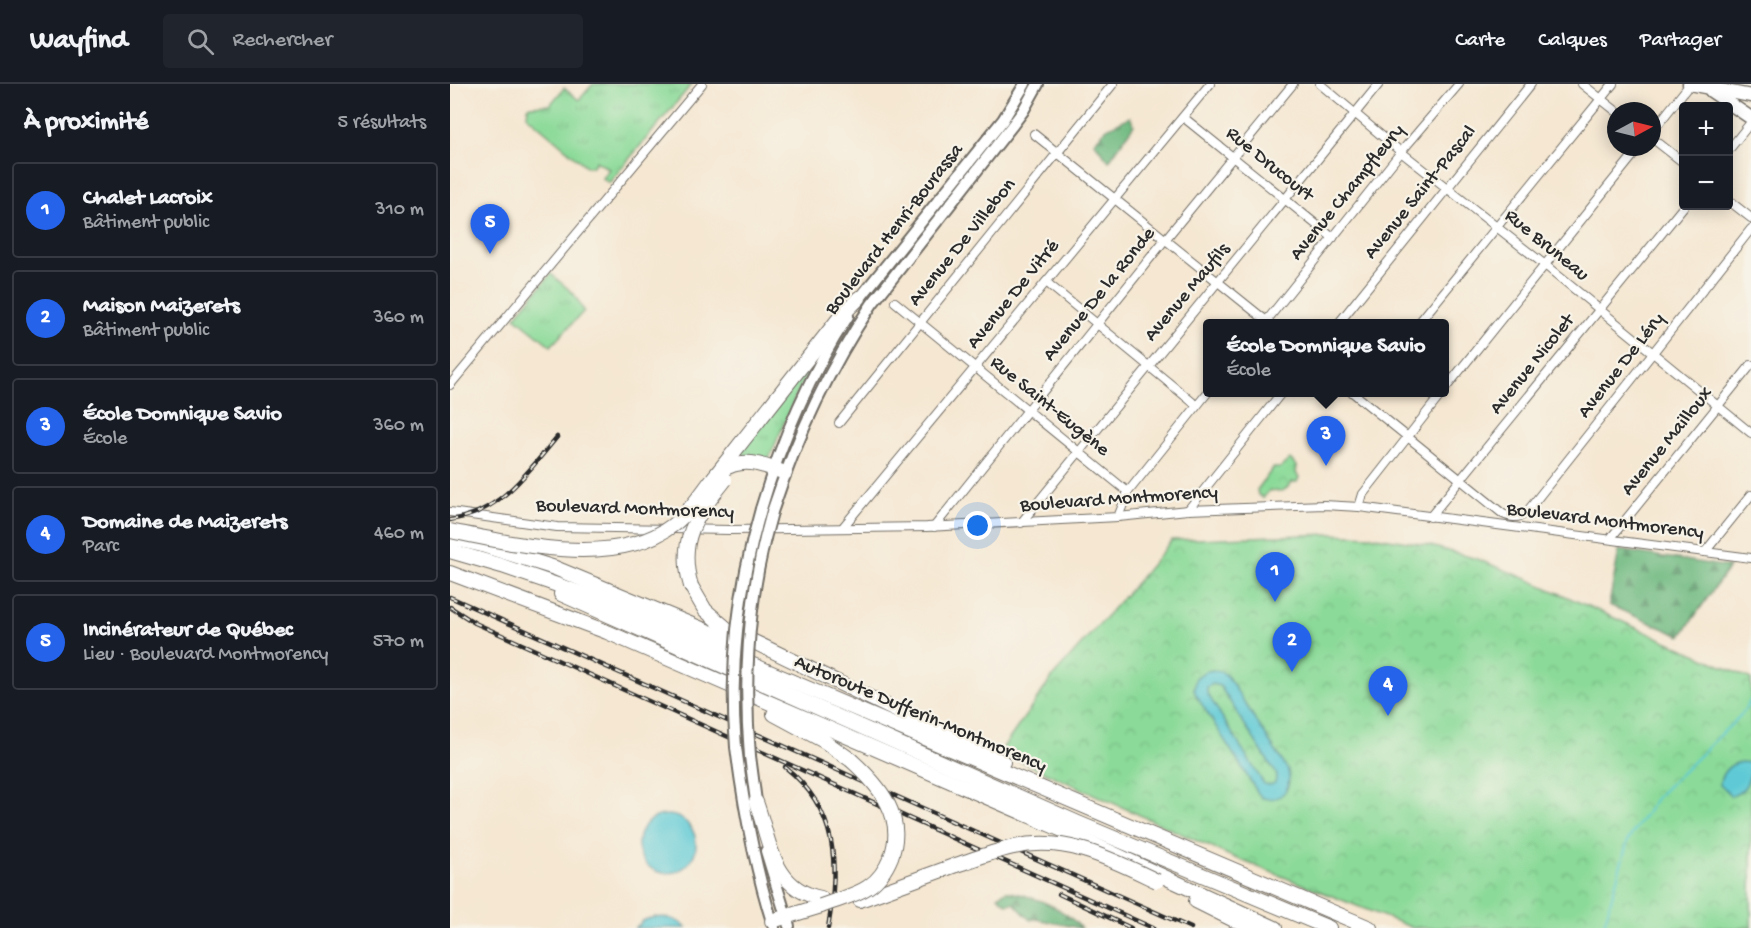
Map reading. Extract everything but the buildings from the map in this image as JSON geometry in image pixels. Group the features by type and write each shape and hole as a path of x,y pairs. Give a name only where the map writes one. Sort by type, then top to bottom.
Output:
{"highway":[{"path":"450,531 541,547 594,549 627,545 651,538 674,525 719,476 841,316 860,298"},
{"path":"778,475 749,470 719,476 700,511 689,534 686,561 691,586 705,610 727,629 1023,772 1075,802"},
{"path":"450,537 555,568 617,607 864,696"},
{"name":"Autoroute Dufferin-Montmorency","path":"450,551 550,581 617,607 1370,928"},
{"name":"Autoroute Dufferin-Montmorency","path":"450,561 617,607 1078,823 1329,928"},
{"path":"450,573 607,633 1046,823 1275,928"},
{"path":"671,661 824,741 851,760 885,797 893,818 896,838 889,861 877,879 858,892 782,925"},
{"path":"756,802 774,860 786,880 822,906"},
{"path":"822,906 1016,846 1062,844 1100,854 1234,920 1275,928"},
{"path":"1335,912 1379,928"}],"main road":[{"name":"Boulevard Henri-Bourassa","path":"782,925 756,802 747,708 749,646 754,596 778,475 811,378 860,298 1003,120 1025,84"},
{"name":"Boulevard Henri-Bourassa","path":"782,925 759,877 736,747 734,681 740,615 750,549 761,509 859,324 892,278 1023,111 1038,84"},
{"path":"1690,84 1751,96"},
{"path":"1705,87 1751,118"}],"street":[{"path":"450,385 702,84"},
{"name":"Avenue De Villebon","path":"839,423 1113,84"},
{"name":"Avenue De Vitré","path":"843,527 1210,84"},
{"name":"Avenue De la Ronde","path":"934,527 1293,84"},
{"name":"Rue Bruneau","path":"1320,84 1401,152 1751,433"},
{"name":"Avenue Maufils","path":"1021,523 1379,84"},
{"name":"Avenue Champfleury","path":"1270,319 1401,152 1459,84"},
{"name":"Avenue Saint-Pascal","path":"1342,319 1531,84"},
{"path":"1582,84 1607,104"},
{"path":"1422,319 1613,84"},
{"path":"1661,121 1690,84"},
{"name":"Rue Drucourt","path":"1183,117 1333,238"},
{"path":"1733,145 1751,123"},
{"path":"1034,134 1262,319"},
{"path":"1661,145 1679,160"},
{"path":"1449,385 1633,156"},
{"path":"1733,204 1751,218"},
{"name":"Avenue Nicolet","path":"1430,517 1681,210"},
{"name":"Avenue De Léry","path":"1460,480 1503,514 1516,518 1526,513 1751,229"},
{"path":"1046,282 1196,405"},
{"name":"Rue Saint-Eugène","path":"895,302 1128,492"},
{"name":"Avenue Mailloux","path":"1610,539 1751,365"},
{"path":"1118,517 1128,492 1203,397"},
{"path":"1188,510 1279,397"},
{"path":"1360,397 1406,438 1460,480"},
{"path":"1359,507 1364,495 1439,397"},
{"path":"1705,552 1751,495"},
{"name":"Boulevard Montmorency","path":"450,512 557,527 730,530 934,527 1118,517 1188,510 1324,505 1359,507 1751,558"}],"green space":[{"path":"593,84 692,84 609,183 602,178 609,169 596,161 593,166 587,167 527,116 528,106 550,105 564,88 579,100"},
{"path":"1130,117 1134,125 1109,161 1094,142 1107,128"},
{"path":"551,274 574,294 584,311 551,346 515,317"},
{"path":"814,360 768,461 733,461"},
{"path":"1290,459 1297,466 1296,473 1299,477 1297,482 1292,482 1288,487 1277,492 1270,490 1263,498 1258,495 1257,490 1273,468 1280,468"},
{"path":"1331,534 1370,536 1427,545 1477,559 1751,679 1751,928 1413,928 1228,855 1000,752 1054,675 1172,540"},
{"path":"1619,550 1729,567 1681,636 1609,605"},
{"path":"1006,891 1056,908 1081,928 1036,919 1030,920 1014,903 1007,904 998,896"}],"water":[{"path":"1212,670 1222,672 1228,677 1288,770 1287,788 1280,796 1262,798 1196,695 1194,689 1196,678","holes":["1212,684 1220,686 1277,775 1275,783 1264,784 1207,693 1207,687"]},
{"path":"1742,762 1751,763 1749,779 1741,791 1731,796 1720,785 1722,776 1730,767"},
{"path":"661,815 673,815 688,823 696,838 696,850 688,865 673,873 661,873 646,865 638,850 638,838 646,823"},
{"path":"655,917 672,919 687,928 635,928 644,920"}],"waterway":[{"path":"1603,928 1628,840 1657,797 1742,714 1751,700"}],"railway":[{"path":"450,520 468,516 498,500 523,477 557,437"},
{"path":"450,597 1191,928"},
{"path":"450,607 475,623 1153,928"},
{"path":"785,767 803,784 816,802 831,840 834,883 828,928"},
{"path":"1059,894 1131,928"}],"place":[{"name":"Incinérateur de Québec","path":"490,254"},
{"name":"École Domnique Savio","path":"1326,466"},
{"name":"Chalet Lacroix","path":"1275,602"},
{"name":"Maison Maizerets","path":"1292,672"},
{"name":"Domaine de Maizerets","path":"1388,716"}]}
